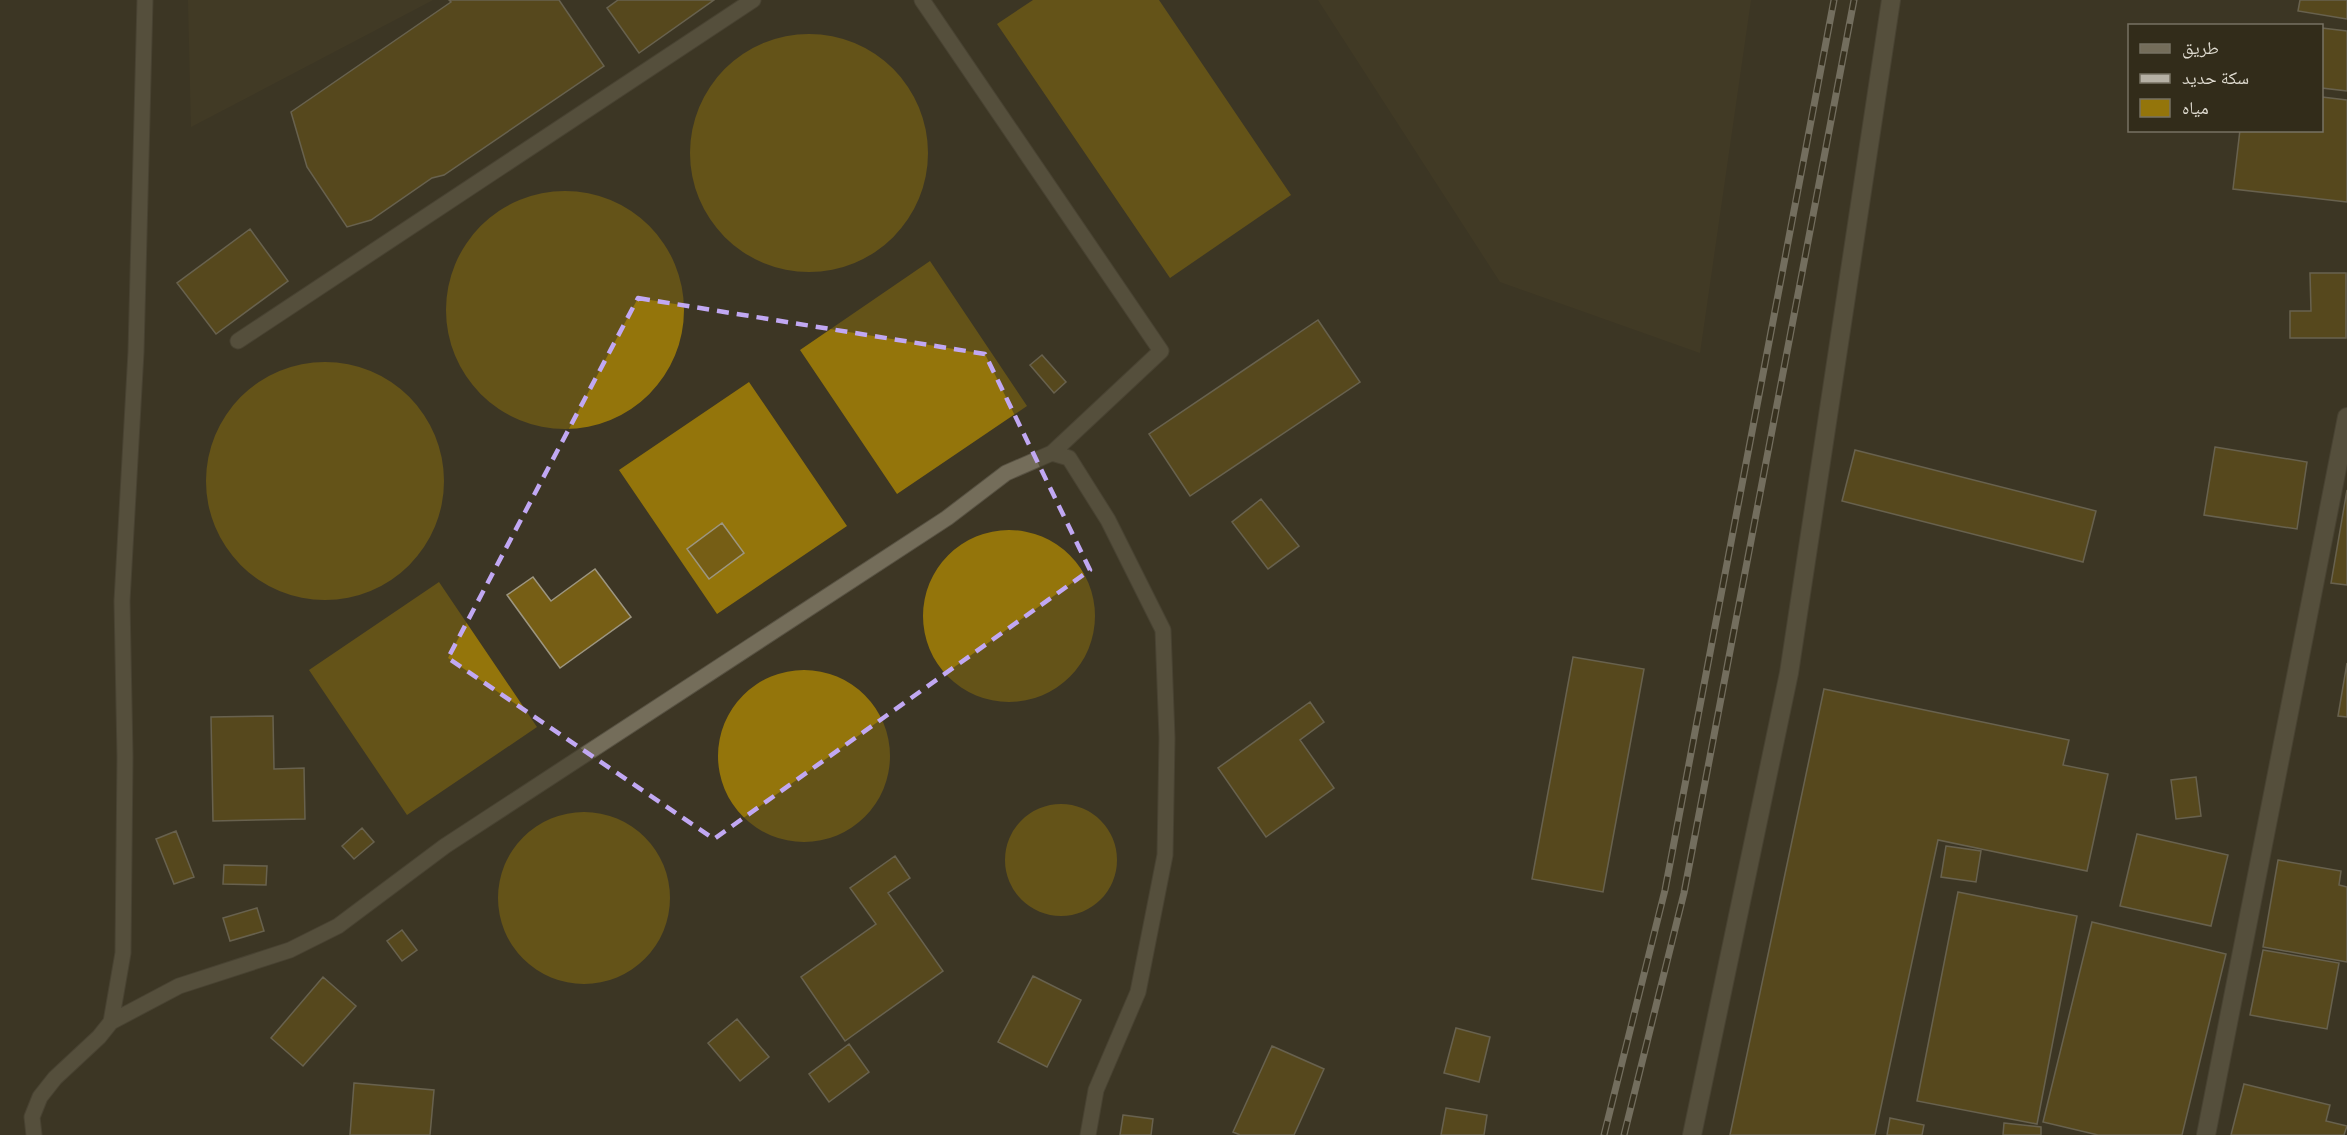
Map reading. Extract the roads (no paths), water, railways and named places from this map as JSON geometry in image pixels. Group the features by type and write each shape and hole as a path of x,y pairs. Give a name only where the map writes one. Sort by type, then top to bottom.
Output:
{"street":[{"path":"1692,1135 1789,673 1891,0"},
{"path":"2206,1135 2347,417"}],"lane":[{"path":"111,1022 123,953 125,757 122,601 136,352 145,0"},
{"path":"238,341 753,0"},
{"path":"34,1135 32,1117 40,1097 55,1077 99,1037 111,1022 179,986 290,950 338,926 445,846 937,524 1006,473 1052,453 1161,351 922,0"},
{"path":"1052,453 1069,458 1108,520 1163,630 1167,738 1165,855 1138,992 1096,1090 1088,1135"}],"water":[{"path":"1033,0 1159,0 1291,195 1170,278 997,24"},
{"path":"809,34 854,43 875,54 893,69 908,87 919,108 928,153 919,198 908,219 893,237 875,252 854,263 809,272 764,263 743,252 725,237 710,219 699,198 690,153 699,108 710,87 725,69 743,54 764,43"},
{"path":"565,191 610,200 631,211 649,226 664,244 675,265 684,310 675,355 664,376 649,394 631,409 610,420 565,429 520,420 499,409 481,394 466,376 455,355 446,310 455,265 466,244 481,226 499,211 520,200"},
{"path":"930,261 1027,406 897,494 800,350"},
{"path":"325,362 370,371 391,382 409,397 424,415 435,436 444,481 435,526 424,547 409,565 391,580 370,591 325,600 280,591 259,580 241,565 226,547 215,526 206,481 215,436 226,415 241,397 259,382 280,371"},
{"path":"749,382 847,526 717,614 619,470"},
{"path":"1009,530 1042,537 1070,555 1088,583 1095,616 1088,649 1070,677 1042,695 1009,702 976,695 948,677 930,649 923,616 930,583 948,555 976,537"},
{"path":"439,582 537,727 407,815 309,670"},
{"path":"804,670 837,677 865,695 883,723 890,756 883,789 865,817 837,835 804,842 771,835 743,817 725,789 718,756 725,723 743,695 771,677"},
{"path":"1061,804 1083,808 1101,820 1113,838 1117,860 1113,882 1101,900 1083,912 1061,916 1039,912 1021,900 1009,882 1005,860 1009,838 1021,820 1039,808"},
{"path":"584,812 617,819 645,837 663,865 670,898 663,931 645,959 617,977 584,984 551,977 523,959 505,931 498,898 505,865 523,837 551,819"}],"railway":[{"path":"1604,1135 1665,890 1834,0"},
{"path":"1624,1135 1684,893 1854,0"}]}
